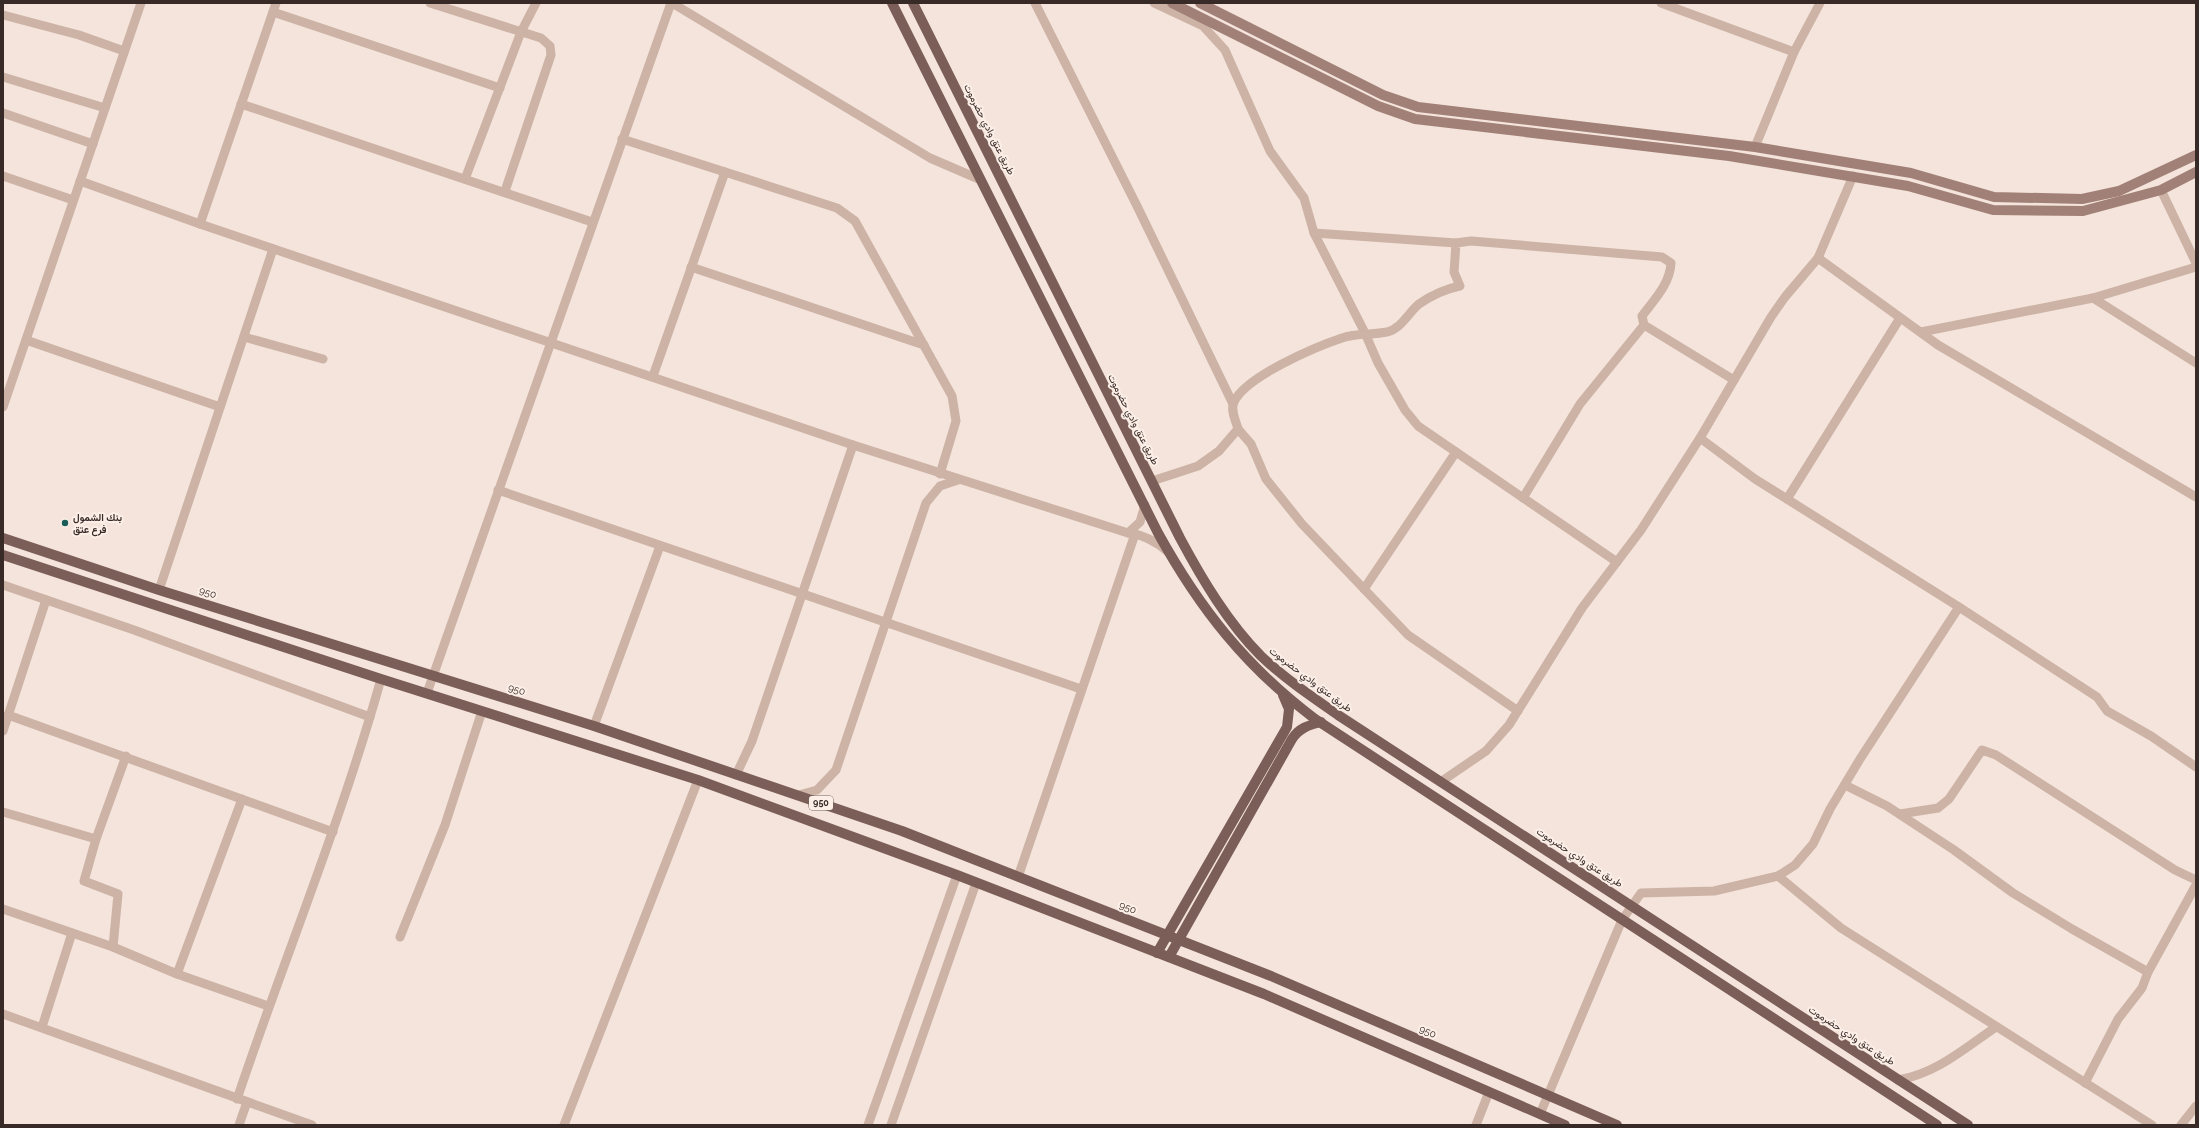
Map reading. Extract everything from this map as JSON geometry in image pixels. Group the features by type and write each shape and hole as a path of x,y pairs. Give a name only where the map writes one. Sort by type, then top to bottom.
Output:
{"main road":[{"path":"892,3 1170,554 1216,624 1246,659 1282,693 1321,722 1938,1125"},
{"name":"طريق عتق وادي حضرموت","path":"913,3 1192,561 1228,615 1261,656 1298,686 1338,715 1442,781 1968,1125"},
{"name":"950","path":"3,538 159,590 594,726 902,831 1278,979 1617,1125"},
{"name":"950","path":"3,555 381,679 698,780 957,875 1264,994 1565,1125"},
{"path":"1216,624 1228,615"},
{"path":"1157,953 1287,727 1289,709 1282,693"},
{"path":"1169,957 1292,739 1296,733 1306,726 1321,722"}],"street":[{"path":"3,407 140,3"},
{"path":"430,3 544,40 550,46 552,55 504,191"},
{"path":"465,179 521,32 536,3"},
{"path":"427,693 592,222 671,3 930,158 981,180"},
{"path":"1035,3 1138,208 1233,404 1233,412 1238,429 1251,444 1266,479 1297,518 1408,635 1518,711"},
{"path":"1154,3 1203,26 1225,50 1270,150 1304,198 1314,233 1365,333 1378,363 1405,410 1418,426 1617,562"},
{"path":"1172,3 1378,106 1415,119 1729,156 1908,186 1993,210 2083,211 2161,190 2196,172"},
{"path":"1200,3 1383,95 1418,107 1755,147 1911,173 1994,197 2082,199 2119,191 2196,155"},
{"path":"1661,3 1794,52"},
{"path":"1755,147 1794,52 1820,3"},
{"path":"200,224 274,7 500,88"},
{"path":"3,15 79,35 124,51"},
{"path":"3,77 105,108"},
{"path":"241,104 504,191 592,222"},
{"path":"3,114 92,144"},
{"path":"622,139 837,208 849,215 860,227 952,396 956,412 954,429 940,474"},
{"path":"653,376 724,172"},
{"path":"3,176 73,200"},
{"path":"1442,781 1486,751 1510,725 1582,608 1641,530 1700,438 1774,312 1818,258 1853,176"},
{"path":"80,181 273,249 550,341 853,445 958,480 1132,533 1156,542 1170,554"},
{"path":"2161,190 2196,263"},
{"path":"1314,233 1456,243 1471,241 1662,257 1671,263 1671,271 1663,288 1642,316 1644,325 1734,380"},
{"path":"1233,404 1242,389 1281,364 1342,338 1365,333 1387,332 1396,327 1418,305 1445,289 1460,286 1454,272 1456,243"},
{"path":"159,590 273,249"},
{"path":"1818,258 1921,332 2063,420 2196,497"},
{"path":"692,267 924,345"},
{"path":"1921,332 2093,298 2196,267"},
{"path":"2093,298 2196,363"},
{"path":"1787,499 1900,318"},
{"path":"1523,498 1580,404 1644,325"},
{"path":"244,337 323,359"},
{"path":"26,340 220,407"},
{"path":"1152,481 1198,466 1219,451 1238,429"},
{"path":"1700,438 1755,479 1959,607 2097,697 2107,711 2151,736 2196,767"},
{"path":"736,775 752,741 853,445"},
{"path":"1364,589 1456,452"},
{"path":"799,795 817,790 836,770 926,502 940,486 958,480"},
{"path":"498,490 1081,689"},
{"path":"1018,877 1132,533 1140,522 1145,505"},
{"path":"594,726 660,546"},
{"path":"3,585 370,717"},
{"path":"3,731 46,600"},
{"path":"1540,1114 1549,1096 1622,920 1641,893 1714,891 1778,876 1795,865 1813,844 1845,785 1959,607"},
{"path":"237,1099 268,1006 333,832 381,679"},
{"path":"400,937 445,825 482,710"},
{"path":"8,715 126,756 333,832"},
{"path":"1900,814 1938,808 1949,799 1982,750 1996,755 2175,870 2196,880"},
{"path":"113,947 118,894 84,881 96,839 126,756"},
{"path":"564,1125 698,780"},
{"path":"1845,785 1900,814 2014,893 2072,929 2148,972"},
{"path":"177,974 242,799"},
{"path":"3,812 96,839"},
{"path":"868,1125 957,875"},
{"path":"1778,876 1841,928 2152,1125"},
{"path":"891,1125 976,883"},
{"path":"2085,1083 2118,1019 2142,988 2148,972 2196,886"},
{"path":"3,909 113,947 177,974 268,1006"},
{"path":"42,1027 72,933"},
{"path":"3,1014 312,1125"},
{"path":"1898,1080 1918,1075 1936,1067 1996,1027"},
{"path":"1476,1125 1489,1092"},
{"path":"239,1125 247,1102"},
{"path":"2181,1125 2196,1106"}],"place":[{"name":"بنك الشمول فرع عتق","path":"65,523"}]}
